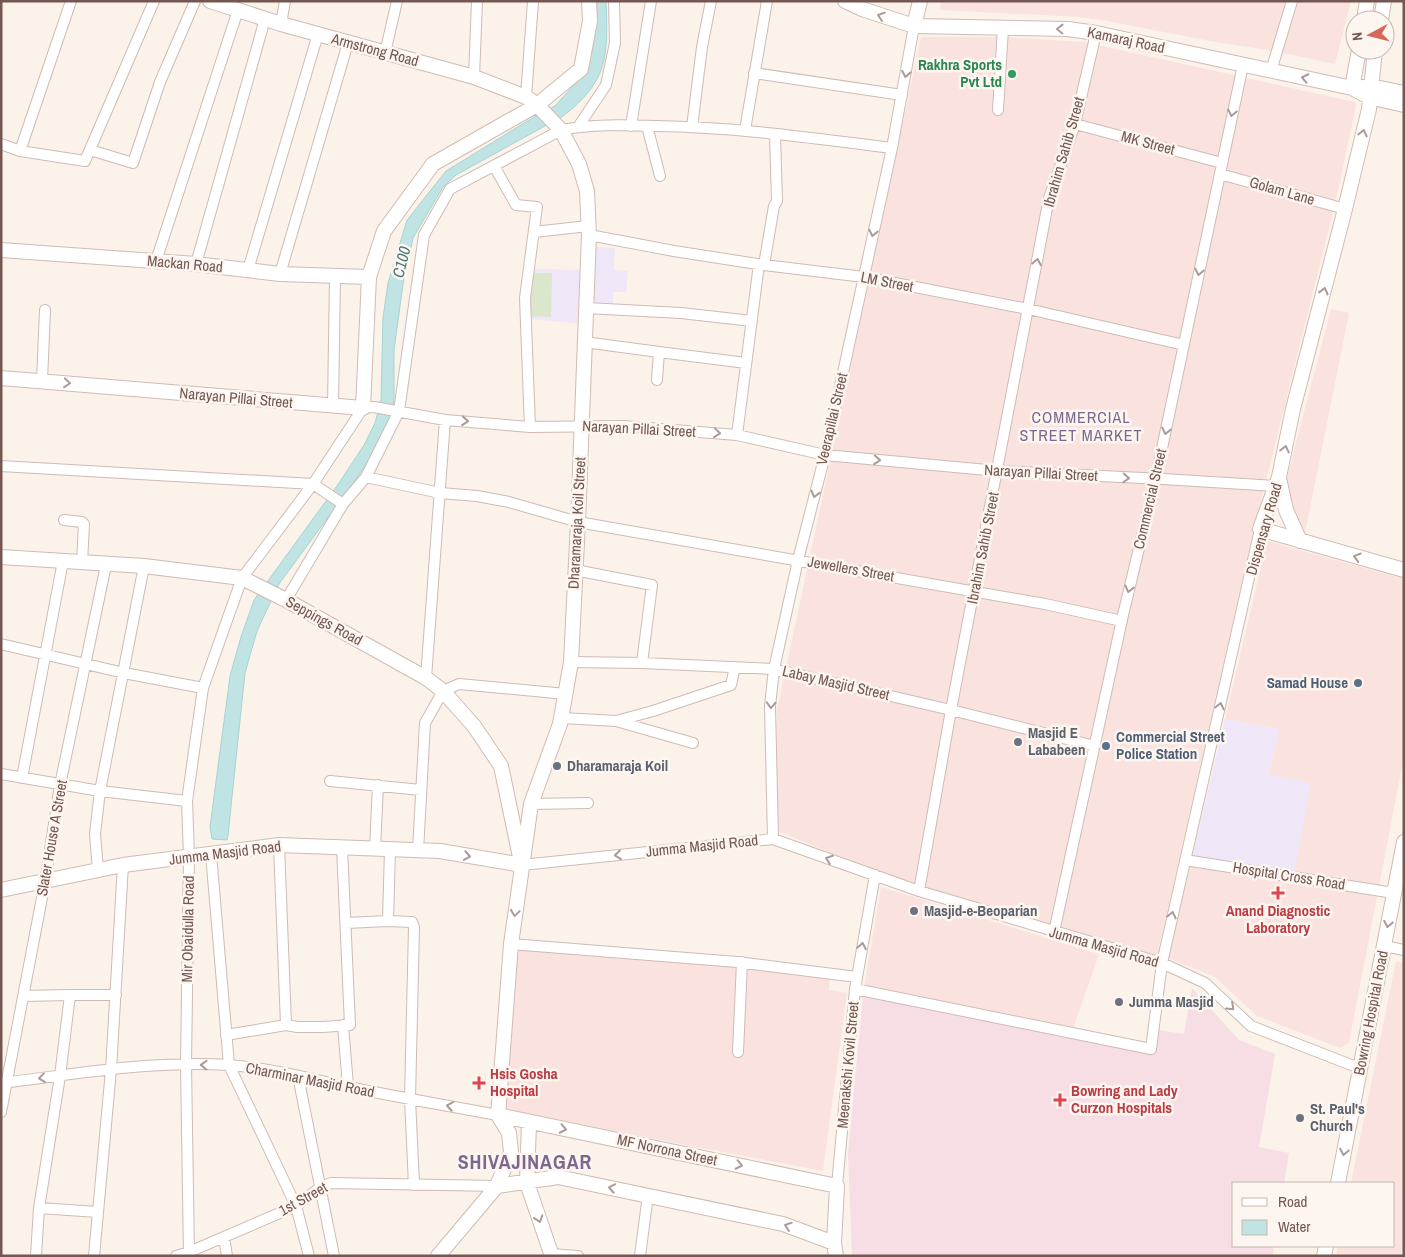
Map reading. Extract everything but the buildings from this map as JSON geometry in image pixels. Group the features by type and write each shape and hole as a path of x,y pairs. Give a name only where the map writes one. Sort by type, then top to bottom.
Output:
{"street":[{"path":"20,151 72,1"},
{"path":"1,144 20,151 85,161 154,1"},
{"path":"90,150 133,162 160,82 195,1"},
{"name":"Armstrong Road","path":"210,1 281,24 474,77 535,104"},
{"path":"281,24 285,1"},
{"path":"385,53 397,1"},
{"path":"474,77 478,1"},
{"path":"533,1 535,104"},
{"path":"369,407 369,277 384,231 433,164 535,104 581,69 590,21 589,1"},
{"path":"578,127 606,85 614,43 614,1"},
{"path":"631,126 652,1"},
{"path":"692,127 702,47 711,1"},
{"path":"745,130 767,1"},
{"name":"Kamaraj Road","path":"845,1 862,9 914,26 1068,29 1096,33 1352,88 1404,93"},
{"name":"Veerapillai Street","path":"773,839 770,706 774,669 864,277 892,148 920,1"},
{"path":"1271,71 1292,1"},
{"path":"156,261 238,10"},
{"path":"196,264 265,19"},
{"path":"998,110 1003,28"},
{"name":"Ibrahim Sahib Street","path":"919,891 951,710 1049,198 1075,124 1096,33"},
{"path":"248,270 318,34"},
{"path":"280,274 348,42"},
{"path":"1352,88 1357,60"},
{"name":"Dispensary Road","path":"856,989 1151,1049 1162,963 1185,860 1260,529 1277,482 1293,409 1345,209 1368,109 1374,60"},
{"name":"Commercial Street","path":"1054,932 1122,621 1156,479 1242,65"},
{"path":"754,73 902,95"},
{"name":"Kamaraj Road","path":"1369,91 1404,105"},
{"name":"Dharamaraja Koil Street","path":"498,1115 511,944 531,804 562,718 570,662 578,522 586,308 587,191 578,164 557,127 535,104"},
{"name":"MK Street","path":"1075,124 1222,163"},
{"path":"647,126 660,176"},
{"path":"286,600 343,504 366,477 397,410 424,235 450,189 494,166 557,127 647,126 745,130 892,148"},
{"path":"737,435 752,321 774,206 777,201 775,134"},
{"path":"494,166 516,205 537,207 525,298 530,427"},
{"name":"Golam Lane","path":"1220,174 1345,209"},
{"name":"LM Street","path":"534,232 588,231 674,251 864,277 1028,310 1184,345"},
{"name":"Mackan Road","path":"1,250 196,264 280,274 369,277"},
{"path":"333,406 335,276"},
{"path":"586,308 680,313 752,321"},
{"path":"42,381 45,310"},
{"path":"584,342 746,363"},
{"path":"657,380 659,352"},
{"name":"Narayan Pillai Street","path":"1,378 333,406 369,407 397,410 445,420 530,427 652,427 737,435 824,455 998,471 1156,479 1277,482"},
{"name":"Mir Obaidulla Road","path":"189,1254 186,1064 189,856 187,802 203,688 242,578 314,484 369,407"},
{"path":"426,678 445,420"},
{"path":"1,466 314,484 343,504"},
{"name":"Jewellers Street","path":"366,477 440,493 477,496 509,502 578,522 975,591 1122,621"},
{"path":"1277,482 1286,510 1300,541"},
{"path":"64,520 82,522 84,524 82,563"},
{"path":"1260,529 1404,570"},
{"name":"Seppings Road","path":"1,557 144,566 242,578 286,600 426,678 443,691 474,726 501,766 522,865"},
{"path":"22,778 63,561"},
{"name":"Slater House A Street","path":"1,1112 4,1083 45,882 60,785 106,565"},
{"path":"98,870 95,834 100,791 144,566"},
{"path":"575,570 652,585 642,663"},
{"path":"1,644 124,673 203,688"},
{"name":"Labay Masjid Street","path":"570,662 774,669 1095,746"},
{"path":"616,721 653,711 731,685 735,667"},
{"path":"418,851 425,723 443,691 459,684 566,694"},
{"path":"562,718 616,721 693,743"},
{"path":"1,774 60,785 187,802"},
{"path":"330,781 421,790"},
{"path":"375,849 378,785"},
{"path":"531,804 588,803"},
{"name":"Jumma Masjid Road","path":"1,890 123,865 279,845 440,851 522,865 773,839 919,891 1162,963 1205,983 1251,1026 1360,1068"},
{"name":"Bowring Hospital Road","path":"1338,1182 1404,842"},
{"path":"279,845 286,1024"},
{"path":"226,1035 286,1024 297,1027 350,1025 342,848"},
{"path":"388,921 390,850"},
{"path":"210,854 229,1065 296,1206 309,1256"},
{"name":"Hospital Cross Road","path":"1185,860 1394,893"},
{"path":"94,1256 111,1070 123,865"},
{"name":"Meenakshi Kovil Street","path":"835,1250 837,1186 857,977 875,876"},
{"path":"346,923 412,922 414,927 410,1099 414,1185"},
{"path":"511,944 742,962 857,977"},
{"path":"1384,946 1404,950"},
{"path":"738,1052 742,962"},
{"path":"36,1256 40,1208 70,995"},
{"path":"23,996 116,995"},
{"path":"343,1025 348,1086"},
{"name":"Charminar Masjid Road","path":"4,1083 111,1070 186,1064 229,1065 263,1069 498,1115"},
{"path":"298,1076 334,1256"},
{"path":"438,1256 497,1186 511,1152 510,1133 498,1115"},
{"name":"MF Norrona Street","path":"498,1115 837,1186"},
{"path":"529,1122 527,1183 551,1255 578,1256"},
{"path":"497,1186 558,1177 783,1224 835,1250"},
{"name":"1st Street","path":"176,1256 189,1254 296,1206 321,1187 331,1183 497,1186"},
{"path":"640,1256 648,1195"},
{"path":"40,1208 98,1212"},
{"path":"224,1237 227,1256"}],"shaded area":[{"path":"941,1 1351,1 1349,10 1345,10 1345,25 1335,64 1273,51 1079,17 940,10"},
{"path":"921,37 1007,37 1084,42 1355,102 1356,106 1335,204 1252,537 1157,956 922,890 777,831 777,710"},
{"path":"593,247 615,248 614,270 628,271 626,292 613,292 613,309 590,308"},
{"path":"531,269 580,270 577,323 528,319"},
{"path":"1331,309 1349,313 1305,533 1291,507 1285,485"},
{"path":"1267,541 1404,579 1404,756 1349,1043 1340,1048 1257,1016 1215,977 1168,958 1192,858 1269,774 1279,729 1225,719"},
{"path":"1225,719 1279,729 1269,774 1311,783 1294,875 1192,858"},
{"path":"881,887 1099,954 1073,1029 864,987"},
{"path":"515,948 830,975 829,990 847,993 823,1171 502,1110"},
{"path":"1396,961 1404,963 1404,1256 1336,1256 1338,1247 1395,1247 1395,1182 1351,1182"},
{"name":"Bowring and Lady Curzon Hospitals","path":"1192,988 1239,1040 1275,1054 1259,1147 1289,1153 1284,1182 1232,1182 1232,1247 1274,1247 1273,1256 852,1256 848,1154 863,995 1153,1054 1157,1030 1184,1034"}],"green space":[{"path":"531,273 552,273 551,317 530,316"}],"water":[{"name":"C100","path":"592,1 606,1 607,37 602,66 589,91 563,116 456,175 443,187 413,238 403,284 394,350 394,401 389,425 377,448 354,482 279,584 257,631 245,673 227,840 212,839 210,827 230,676 241,637 254,600 339,483 364,445 375,423 381,400 383,318 388,283 407,220 446,171 555,106 576,83 589,62"}],"place":[{"name":"Rakhra Sports Pvt Ltd","path":"1012,74"},
{"name":"Samad House","path":"1358,683"},
{"name":"Masjid E Lababeen","path":"1018,742"},
{"name":"Commercial Street Police Station","path":"1106,746"},
{"name":"Dharamaraja Koil","path":"557,766"},
{"name":"Anand Diagnostic Laboratory","path":"1278,893"},
{"name":"Masjid-e-Beoparian","path":"914,911"},
{"name":"Jumma Masjid","path":"1119,1002"},
{"name":"Hsis Gosha Hospital","path":"479,1083"},
{"name":"Bowring and Lady Curzon Hospitals","path":"1060,1100"},
{"name":"St. Paul's Church","path":"1300,1118"}],"district":[{"name":"COMMERCIAL STREET MARKET","path":"1081,426"},
{"name":"SHIVAJINAGAR","path":"525,1162"}]}
